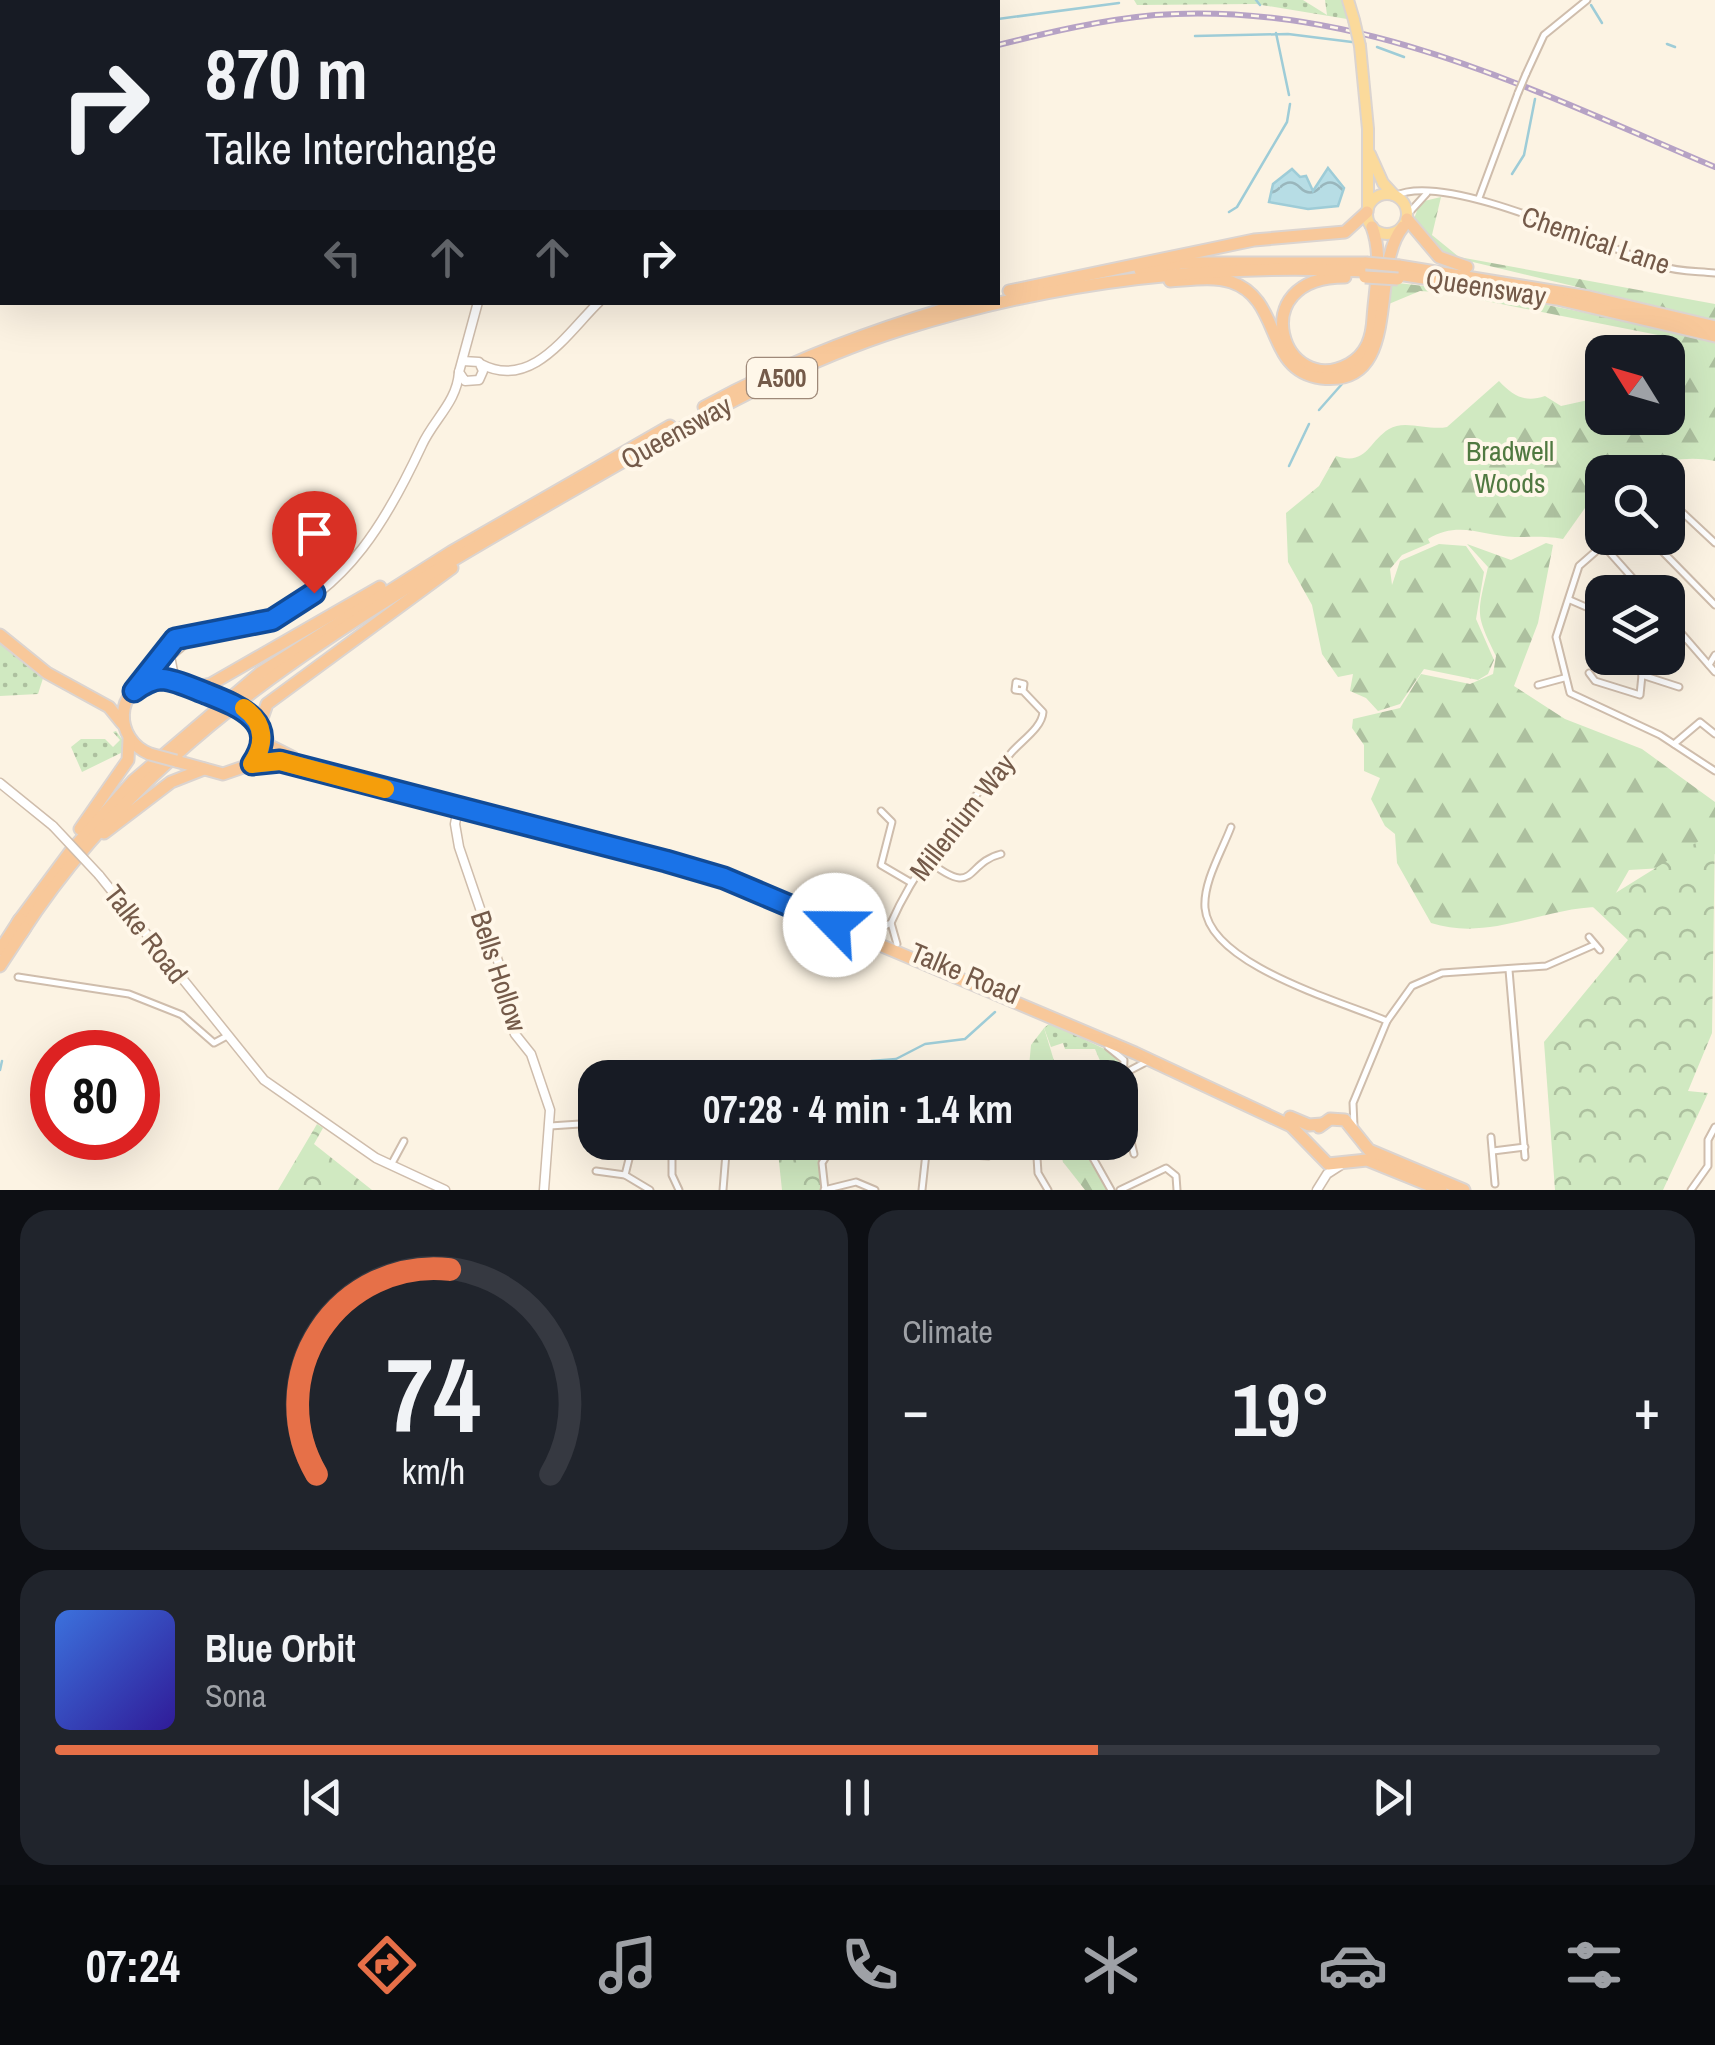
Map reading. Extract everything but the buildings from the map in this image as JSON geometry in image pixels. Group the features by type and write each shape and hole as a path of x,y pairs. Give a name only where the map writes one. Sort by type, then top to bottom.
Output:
{"highway":[{"path":"1003,293 1254,240 1338,234 1354,228 1368,210"},
{"path":"1066,288 1204,280 1232,282 1261,302 1280,352 1291,365 1310,376 1334,379 1360,367 1373,352 1381,323 1387,252 1405,220 1427,248 1458,266 1633,302 1679,318"},
{"path":"1365,270 1316,279 1290,298 1282,315 1283,332 1287,346 1304,365 1317,370 1342,367 1367,347 1379,250 1372,227"},
{"name":"Queensway","path":"1003,293 1182,263 1365,270 1501,280 1715,327"},
{"name":"Queensway","path":"1000,305 1066,288 1185,272 1365,270"},
{"name":"Queensway","path":"1398,273 1557,298 1715,336"},
{"name":"Queensway","path":"19,928 96,821 150,764 212,710 295,648 492,528 730,393 832,347 959,305"},
{"name":"Queensway","path":"19,928 66,868 150,775 219,715 326,638 688,424 821,360 902,330 1000,305"},
{"path":"252,764 262,746 264,707 530,515"},
{"name":"A500","path":"191,688 211,684 280,640 492,528"},
{"path":"3,638 64,684 110,707 129,739 128,760 19,928"},
{"path":"45,668 104,697 132,693 158,679 175,682"},
{"name":"Talke Road","path":"175,682 240,707 261,728 270,746 290,757 712,868 871,932 1304,1124 1326,1122"},
{"path":"122,723 132,693"},
{"path":"129,739 150,754 204,769"},
{"name":"Talke Road","path":"204,769 232,774 252,764 280,761 724,878 1154,1062 1291,1126 1316,1151"},
{"path":"19,928 105,832 172,782 204,769"},
{"name":"A500","path":"0,950 19,928"},
{"name":"A500","path":"0,966 19,928"},
{"path":"1442,1190 1367,1160 1332,1165 1316,1151 1326,1122 1344,1120 1369,1150 1464,1190"},
{"path":"1347,1162 1358,1134"}],"main road":[{"path":"1348,0 1360,46 1370,154 1368,210 1372,227 1387,234 1405,220 1404,203 1383,184 1370,154"},
{"path":"1368,210 1381,195 1395,196"}],"street":[{"path":"1479,198 1544,34 1588,0"},
{"path":"1405,220 1427,192"},
{"name":"Chemical Lane","path":"1395,196 1427,192 1479,198 1665,268 1715,272"},
{"path":"456,395 477,305"},
{"path":"132,693 171,642 272,620 339,573 388,516 428,433 456,395 493,370 526,367 545,358 597,305"},
{"path":"468,344 479,362 493,370"},
{"path":"463,362 479,362"},
{"path":"476,381 479,362"},
{"path":"459,372 462,379 476,381"},
{"path":"1685,516 1715,543"},
{"path":"1590,555 1579,566 1556,637 1574,698 1674,744 1715,771"},
{"path":"1612,555 1630,575"},
{"path":"1666,555 1715,606"},
{"path":"1570,600 1585,604"},
{"path":"175,682 169,663 174,650 209,633"},
{"path":"1685,638 1715,672"},
{"path":"1709,666 1715,656"},
{"path":"1591,675 1596,681 1640,695 1642,675 1680,687"},
{"path":"1538,685 1565,678"},
{"name":"Millenium Way","path":"891,923 910,882 926,860 1044,717 1023,690"},
{"path":"1674,744 1700,722 1715,734"},
{"name":"Talke Road","path":"0,783 53,826 99,875 227,1036 286,1099 390,1166 438,1189"},
{"name":"Bells Hollow","path":"458,808 455,824 459,847 500,967 502,999 515,1034 532,1054 546,1096 550,1126 544,1190"},
{"path":"880,811 892,822 881,865 910,882"},
{"path":"1231,828 1204,904 1215,936 1254,964 1387,1021"},
{"path":"926,860 952,878 964,878 1001,854"},
{"path":"871,932 891,923 898,944"},
{"path":"1358,1134 1353,1103 1387,1021 1404,993 1430,976 1546,966 1597,947 1589,937"},
{"path":"1509,970 1525,1157"},
{"path":"18,977 129,994 182,1016 214,1043 227,1036"},
{"path":"1047,1014 1118,1052 1120,1060"},
{"path":"1138,1064 1154,1062"},
{"path":"1326,1122 1353,1103"},
{"path":"550,1126 578,1124"},
{"path":"1690,1190 1708,1166 1708,1140 1715,1128"},
{"path":"1492,1137 1495,1184"},
{"path":"390,1166 404,1141"},
{"path":"1493,1151 1524,1147"},
{"path":"1316,1151 1319,1187"},
{"path":"624,1175 628,1160"},
{"path":"673,1160 675,1189"},
{"path":"722,1190 725,1160"},
{"path":"824,1160 824,1190 856,1182 876,1190"},
{"path":"922,1190 925,1160"},
{"path":"1036,1160 1048,1190"},
{"path":"1094,1160 1111,1190"},
{"path":"1319,1187 1347,1162"},
{"path":"1121,1190 1166,1168 1176,1176 1177,1190"},
{"path":"598,1169 624,1175 650,1190"}],"green space":[{"path":"1134,0 1303,0 1327,15 1325,0 1343,0 1347,19 1256,4 1137,5"},
{"path":"1441,197 1432,235 1459,257 1715,304 1715,320 1452,257 1435,247 1414,219 1420,202"},
{"name":"Bradwell Woods","path":"1398,283 1478,294 1558,307 1684,335 1658,335 1481,300 1480,295 1420,291 1384,306 1386,285"},
{"name":"Bradwell Woods","path":"1685,335 1715,342 1715,461 1685,459 1685,455 1585,455 1585,508 1563,539 1460,530 1439,533 1428,539 1430,543 1402,555 1390,569 1392,585 1400,561 1439,544 1466,546 1484,572 1476,619 1494,660 1488,674 1478,680 1424,669 1400,704 1378,711 1366,698 1350,691 1353,674 1338,677 1322,654 1312,605 1288,562 1286,513 1319,486 1336,456 1361,455 1395,426 1447,427 1499,381 1520,397 1545,396 1561,406 1585,401 1585,435 1685,435"},
{"name":"Bradwell Woods","path":"1546,543 1553,545 1538,623 1514,686 1565,719 1642,749 1715,802 1715,854 1663,868 1629,870 1613,898 1601,907 1474,929 1431,923 1397,863 1395,834 1385,826 1371,799 1380,778 1364,771 1364,745 1352,728 1353,719 1400,708 1421,674 1470,684 1493,674 1496,656 1480,613 1488,567 1467,544 1511,560"},
{"path":"0,644 44,675 38,694 0,696"},
{"path":"113,732 129,749 82,772 71,747 81,739 105,739 113,747 120,740"},
{"path":"1715,831 1712,1033 1688,1091 1708,1093 1663,1190 1555,1190 1544,1042 1628,940 1593,907"},
{"path":"1050,1023 1113,1053 1119,1060 1100,1060 1095,1049 1065,1049 1063,1043 1051,1047 1044,1028"},
{"path":"1044,1028 1054,1060 1030,1060 1031,1045"},
{"path":"317,1124 323,1128 314,1144 372,1190 278,1190"},
{"path":"779,1160 826,1160 825,1190 782,1190"},
{"path":"1092,1160 1107,1190 1085,1190 1063,1162"}],"water":[{"path":"1328,168 1344,188 1338,206 1308,209 1269,202 1273,184 1292,169 1300,177 1306,176 1313,191"}],"waterway":[{"path":"1256,0 1260,5"},
{"path":"1000,19 1119,3"},
{"path":"1591,5 1602,23"},
{"path":"1276,33 1289,95"},
{"path":"1195,36 1288,34 1352,42"},
{"path":"1667,44 1675,47"},
{"path":"1377,47 1404,57"},
{"path":"1512,174 1524,155 1535,99"},
{"path":"1229,212 1237,207 1287,122 1290,104"},
{"path":"1319,410 1342,384"},
{"path":"1289,466 1309,424"},
{"path":"884,1060 896,1059 925,1044 965,1039 995,1012"},
{"path":"0,1070 2,1061"}],"railway":[{"path":"1000,45 1095,23 1155,15 1229,14 1302,22 1373,36 1443,57 1580,109 1715,167"}],"slow traffic":[{"path":"244,708 256,718 262,732 262,746 252,764 280,761 385,789"}],"route":[{"path":"314,593 272,620 175,639 134,691 153,680 168,680 247,710 262,732 262,746 252,764 280,761 666,861 724,878 835,925"}]}
